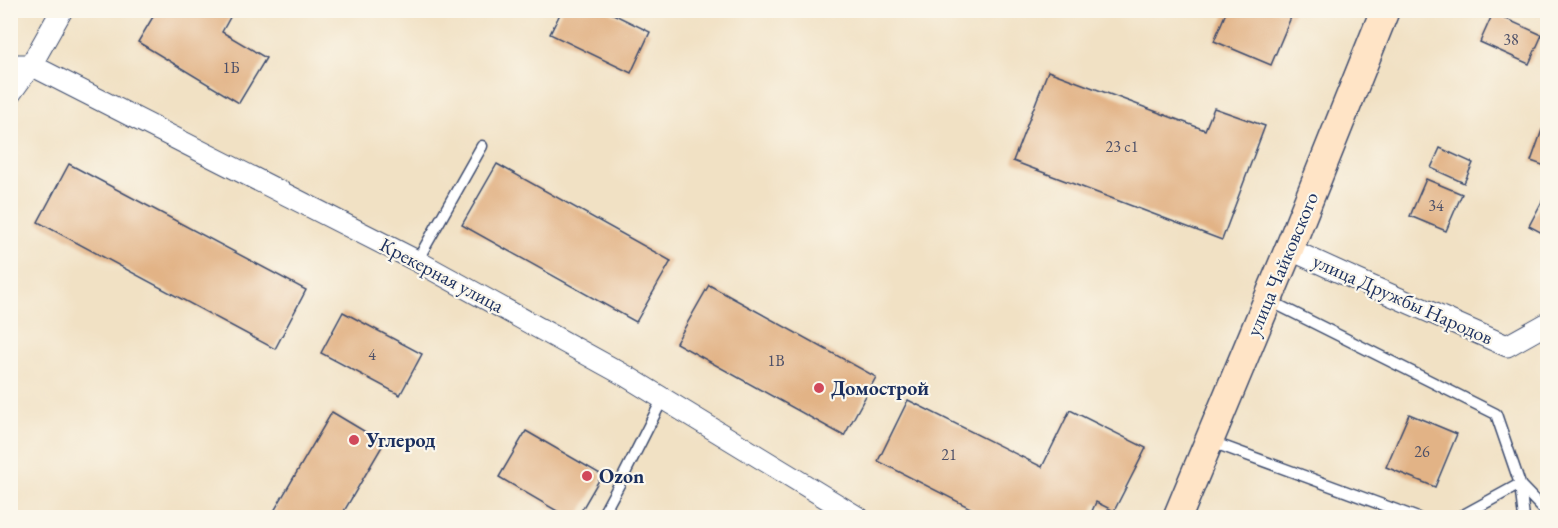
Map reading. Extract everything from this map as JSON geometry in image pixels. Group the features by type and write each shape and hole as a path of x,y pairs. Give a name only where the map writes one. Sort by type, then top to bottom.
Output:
{"main road":[{"name":"улица Чайковского","path":"1177,518 1385,10"}],"street":[{"path":"10,94 21,65 62,10"},
{"name":"Крекерная улица","path":"21,65 417,261 626,376 859,518"},
{"name":"улица Дружбы Народов","path":"1289,249 1507,346 1548,323"}],"lane":[{"path":"417,261 482,146"},
{"path":"1267,300 1496,414 1520,484 1524,518"},
{"path":"601,518 663,398"},
{"path":"1209,441 1418,518"},
{"path":"1520,484 1548,514"},
{"path":"1458,518 1520,484"}],"building":[{"path":"157,10 234,10 222,32 266,58 239,103 138,42"},
{"path":"562,10 605,10 650,32 631,73 550,34"},
{"path":"1227,10 1294,10 1271,65 1214,41"},
{"path":"1493,13 1542,35 1529,64 1480,42"},
{"path":"1048,71 1205,130 1214,108 1265,126 1222,240 1013,161"},
{"path":"1542,130 1548,132 1548,167 1531,161"},
{"path":"1440,148 1473,163 1464,183 1431,168"},
{"path":"69,164 306,290 275,349 38,222"},
{"path":"497,164 671,261 636,322 462,225"},
{"path":"1426,179 1462,194 1446,231 1410,216"},
{"path":"1548,190 1548,236 1529,226"},
{"path":"709,285 876,377 844,436 676,343"},
{"path":"343,312 422,354 400,395 321,353"},
{"path":"908,400 1042,467 1070,410 1146,448 1114,511 1096,502 1089,518 990,518 878,461"},
{"path":"332,412 384,443 340,518 270,518"},
{"path":"1409,414 1457,434 1435,487 1386,467"},
{"path":"526,431 602,475 577,518 569,518 499,477"},
{"path":"1295,512 1308,518 1293,518"}],"place":[{"name":"Домострой","path":"819,388"},
{"name":"Углерод","path":"354,440"},
{"name":"Ozon","path":"587,476"}]}
